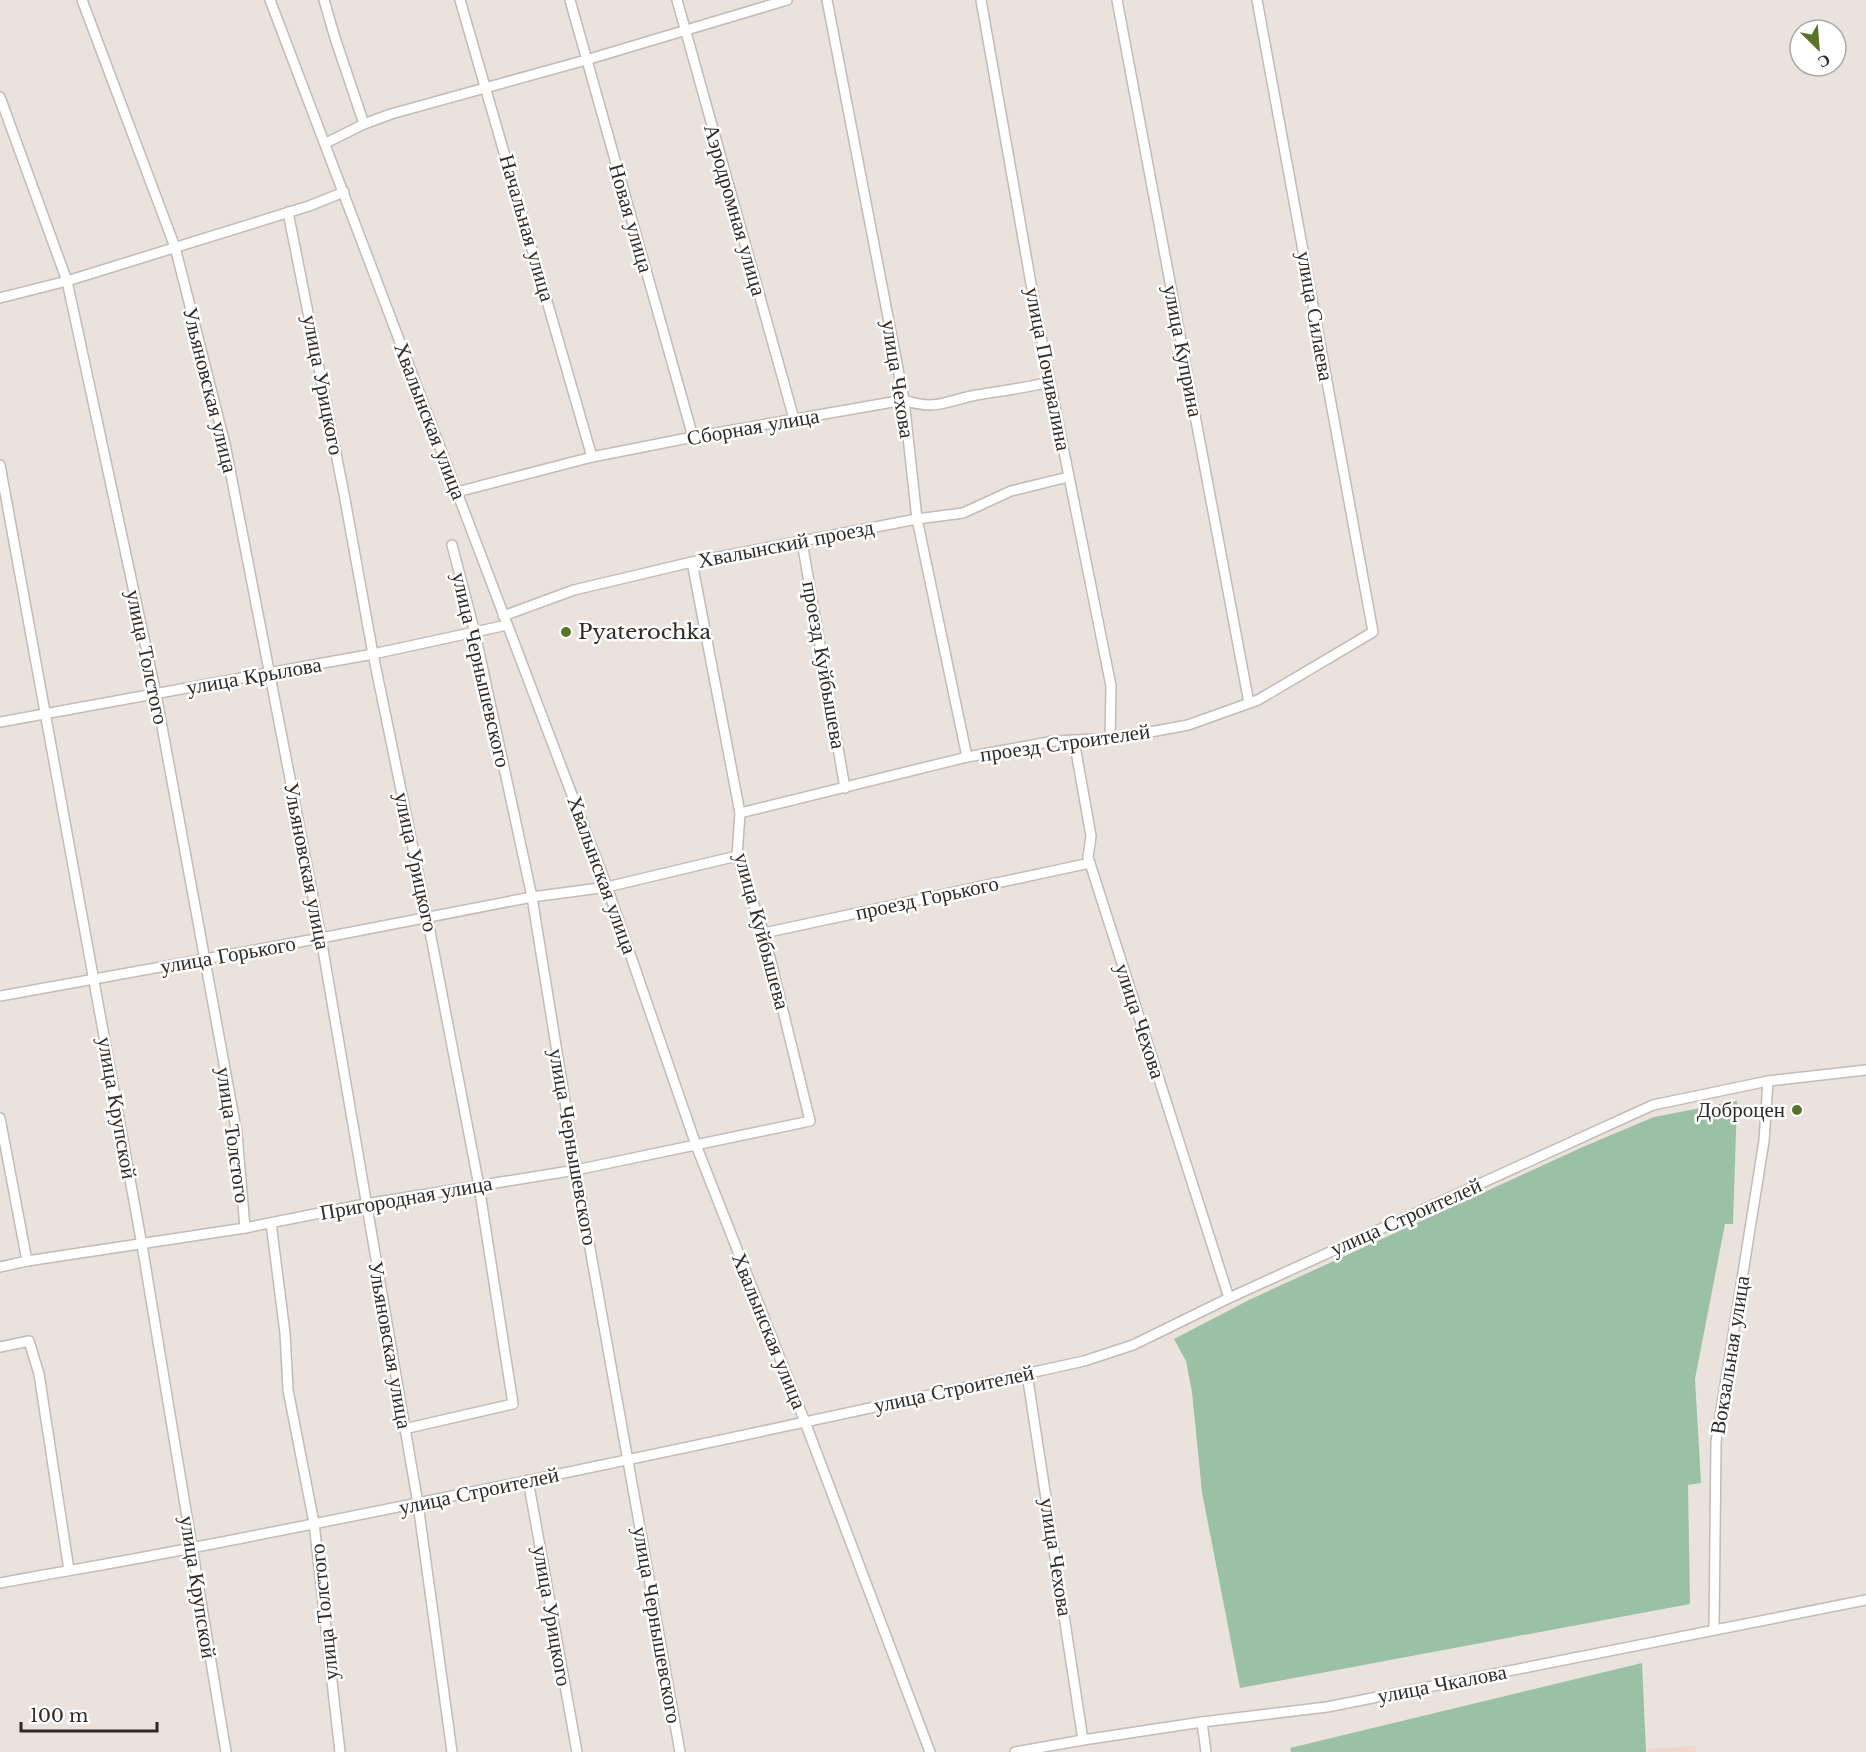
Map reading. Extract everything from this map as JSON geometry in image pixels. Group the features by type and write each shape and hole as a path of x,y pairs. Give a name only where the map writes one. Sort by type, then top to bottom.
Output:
{"street":[{"name":"Ульяновская улица","path":"82,0 175,247 225,444 321,938 418,1504 452,1752"},
{"name":"Хвалынская улица","path":"270,0 607,887 696,1145 805,1422 930,1752"},
{"path":"324,0 364,124"},
{"name":"Начальная улица","path":"460,0 592,457"},
{"name":"Новая улица","path":"570,0 693,437"},
{"name":"Аэродромная улица","path":"677,0 794,419"},
{"path":"326,143 364,124 391,114 586,60 787,0"},
{"name":"улица Чехова","path":"827,0 904,400 918,519 967,757"},
{"name":"улица Почивалина","path":"981,0 1068,477 1111,686 1110,738"},
{"name":"улица Куприна","path":"1117,0 1249,703"},
{"name":"улица Силаева","path":"1257,0 1373,632"},
{"name":"улица Толстого","path":"0,97 67,281 156,694 237,1134 245,1228"},
{"path":"0,298 67,281 288,212 344,192"},
{"name":"улица Урицкого","path":"288,212 479,1186 513,1404 404,1429"},
{"name":"Сборная улица","path":"457,492 592,457 693,437 904,400 933,406 1050,382"},
{"name":"улица Крупской","path":"0,465 142,1245 226,1752"},
{"name":"Хвалынский проезд","path":"505,621 574,590 692,562 918,519 963,513 1011,491 1068,477"},
{"name":"проезд Куйбышева","path":"802,542 845,788"},
{"name":"улица Чернышевского","path":"452,545 475,633 532,897 576,1170 680,1752"},
{"name":"улица Куйбышева","path":"692,562 740,813 737,856 764,933 810,1121"},
{"name":"улица Крылова","path":"0,722 373,654 475,633 505,621"},
{"name":"проезд Строителей","path":"740,813 967,757 1054,741 1110,738 1188,725 1258,700 1373,632"},
{"name":"улица Чехова","path":"1074,740 1091,836 1088,857 1229,1298"},
{"name":"улица Горького","path":"0,996 532,897 607,887 737,856"},
{"name":"проезд Горького","path":"764,933 1090,863"},
{"name":"улица Строителей","path":"0,1583 418,1504 627,1461 1084,1361 1133,1345 1229,1298 1653,1105 1768,1081 1866,1070"},
{"name":"Вокзальная улица","path":"1714,1630 1716,1442 1764,1141 1768,1081"},
{"path":"0,1118 27,1261"},
{"name":"Пригородная улица","path":"0,1267 245,1228 365,1204 576,1170 810,1121"},
{"name":"улица Толстого","path":"271,1223 285,1333 288,1390 314,1523 340,1752"},
{"path":"0,1347 29,1341 39,1374 69,1570"},
{"name":"улица Чехова","path":"1027,1374 1083,1740"},
{"name":"улица Урицкого","path":"528,1480 577,1752"},
{"name":"улица Чкалова","path":"1015,1752 1202,1722 1327,1707 1866,1600"},
{"path":"1202,1722 1206,1752"}],"shaded area":[{"path":"1696,1746 1696,1752 1648,1752 1648,1749"}],"green space":[{"path":"1737,1101 1733,1224 1725,1224 1695,1379 1701,1483 1688,1485 1690,1604 1240,1688 1202,1492 1192,1392 1186,1361 1174,1339 1251,1299 1585,1146 1654,1117"},
{"path":"1642,1663 1646,1752 1291,1752 1290,1748"}],"place":[{"name":"Pyaterochka","path":"566,632"},
{"name":"Доброцен","path":"1797,1110"}]}
